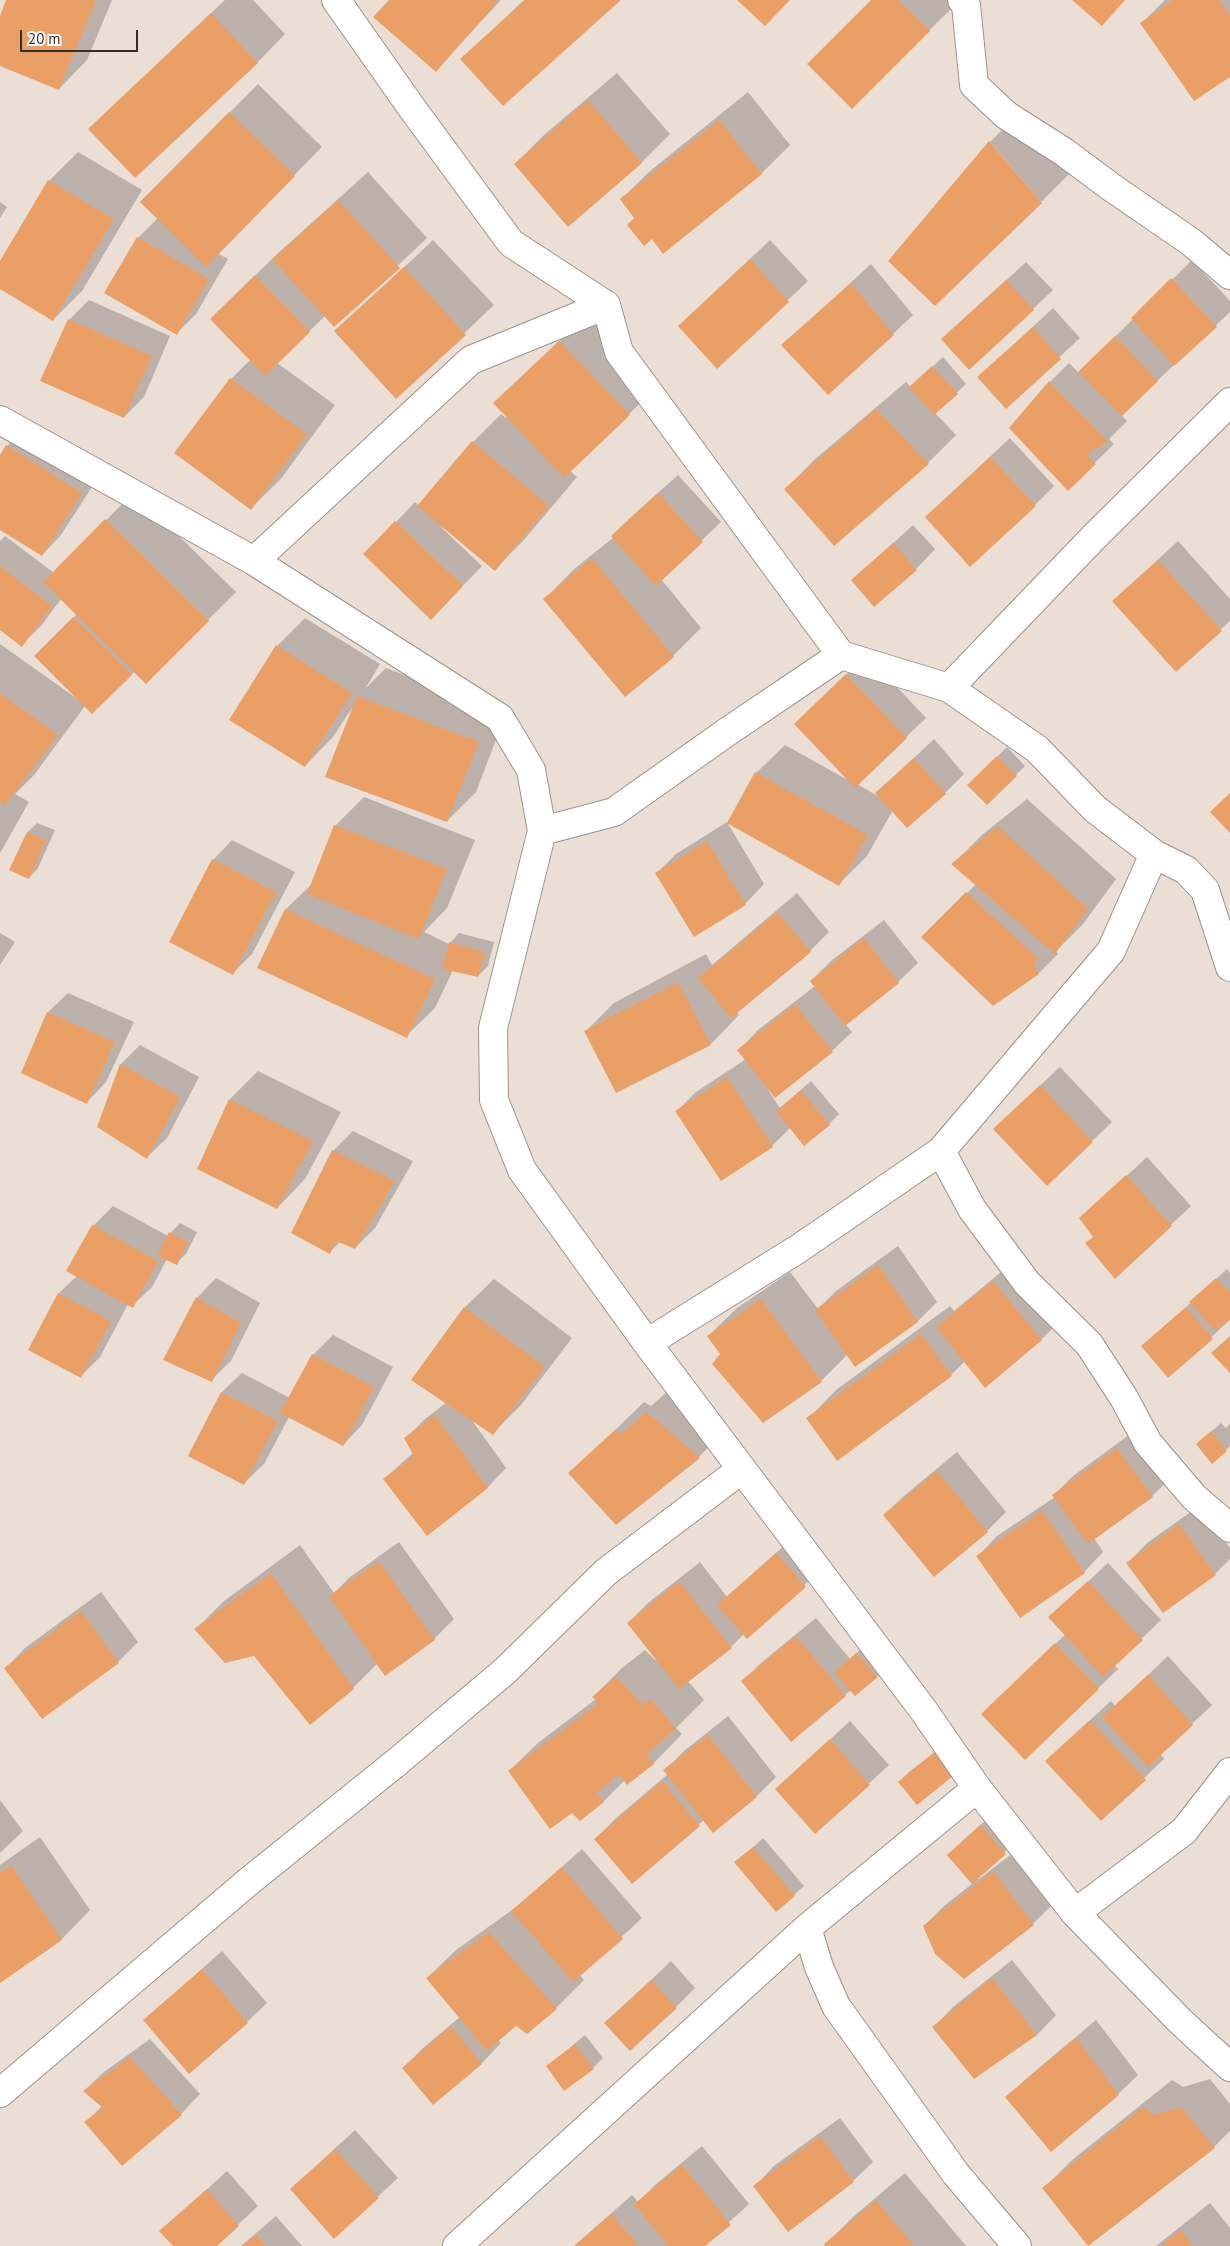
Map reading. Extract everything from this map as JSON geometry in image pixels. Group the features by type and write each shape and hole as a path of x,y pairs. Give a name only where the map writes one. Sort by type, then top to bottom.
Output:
{"street":[{"path":"336,0 409,104 511,243 606,305 619,352 841,655 949,688 1037,749 1095,809 1154,854 1186,870 1205,890 1230,967"},
{"path":"962,0 966,5 974,85 1006,114 1064,152 1191,242 1230,275"},
{"path":"254,561 471,360 606,305"},
{"path":"949,688 1094,537 1230,402"},
{"path":"0,420 254,561 500,718 531,770 542,831 493,1028 494,1100 522,1170 646,1343 924,1711 978,1788 1075,1913 1180,2021 1230,2067"},
{"path":"542,831 614,812 727,732 841,655"},
{"path":"646,1343 798,1249 941,1151 1111,951 1154,854"},
{"path":"941,1151 972,1209 1028,1283 1089,1344 1124,1398 1148,1443 1194,1497 1230,1528"},
{"path":"0,2093 248,1882 397,1762 498,1677 606,1572 742,1469"},
{"path":"1075,1913 1184,1831 1230,1772"},
{"path":"457,2246 807,1928 978,1788"},
{"path":"807,1928 819,1967 836,2006 956,2174 1017,2246"}],"building":[{"path":"6,0 96,0 59,90 0,66 0,16"},
{"path":"389,0 495,0 497,2 436,72 373,17"},
{"path":"525,0 621,0 503,106 460,59"},
{"path":"737,0 790,0 765,26"},
{"path":"871,0 898,0 930,31 852,109 807,64"},
{"path":"1072,0 1125,0 1102,26"},
{"path":"1173,0 1219,0 1230,16 1230,77 1194,101 1140,23"},
{"path":"211,13 258,63 135,178 88,129"},
{"path":"588,100 642,163 568,227 514,164"},
{"path":"229,112 295,176 206,267 140,202"},
{"path":"719,120 762,174 663,254 652,239 644,246 627,225 634,218 620,199"},
{"path":"989,141 1042,203 935,306 888,261"},
{"path":"48,180 114,219 53,321 0,289 0,261"},
{"path":"338,200 400,268 334,327 272,259"},
{"path":"137,237 209,279 177,335 104,293"},
{"path":"750,259 789,302 717,369 678,326"},
{"path":"404,267 466,335 396,399 334,331"},
{"path":"255,275 310,332 265,376 210,319"},
{"path":"1171,278 1217,327 1174,366 1131,318"},
{"path":"1006,280 1034,310 969,370 941,339"},
{"path":"851,283 894,335 828,395 781,345"},
{"path":"68,319 152,356 124,418 40,381"},
{"path":"1033,327 1061,359 1006,409 977,377"},
{"path":"1115,336 1158,381 1122,416 1078,372"},
{"path":"559,341 630,415 564,478 493,403"},
{"path":"932,366 958,394 934,415 909,387"},
{"path":"230,378 307,434 251,510 174,453"},
{"path":"1049,381 1108,442 1086,454 1096,464 1068,491 1009,428"},
{"path":"876,409 929,464 834,546 784,489"},
{"path":"472,441 549,506 495,571 417,506"},
{"path":"6,445 82,493 42,556 0,530 0,455"},
{"path":"990,457 1036,506 970,567 925,517"},
{"path":"658,493 703,542 656,586 611,536"},
{"path":"105,519 209,621 146,684 43,582"},
{"path":"395,521 463,586 431,620 363,554"},
{"path":"893,543 917,570 874,607 851,580"},
{"path":"592,558 674,657 625,697 543,599"},
{"path":"1158,560 1222,631 1176,672 1112,601"},
{"path":"0,566 52,606 22,647 0,630"},
{"path":"73,617 132,675 92,714 34,656"},
{"path":"276,645 352,693 305,767 229,720"},
{"path":"846,674 907,738 855,788 794,724"},
{"path":"0,693 58,735 5,805 0,801"},
{"path":"357,696 479,742 447,822 325,777"},
{"path":"997,756 1017,776 987,805 967,785"},
{"path":"914,758 946,794 907,828 875,793"},
{"path":"755,772 868,835 839,886 727,823"},
{"path":"1230,793 1230,833 1210,812"},
{"path":"334,825 447,869 419,939 307,894"},
{"path":"998,826 1088,909 1055,954 951,864"},
{"path":"27,832 46,840 29,879 9,870"},
{"path":"707,841 746,905 694,937 655,873"},
{"path":"212,859 276,892 233,975 169,942"},
{"path":"966,892 1039,959 1033,964 1039,974 993,1006 921,937"},
{"path":"285,909 435,979 407,1038 257,968"},
{"path":"777,912 811,952 731,1018 698,978"},
{"path":"864,938 899,983 845,1026 810,981"},
{"path":"449,942 485,952 478,977 442,969"},
{"path":"678,982 711,1045 616,1093 584,1031"},
{"path":"795,1004 833,1052 775,1098 737,1050"},
{"path":"47,1012 115,1042 87,1104 21,1073"},
{"path":"120,1064 180,1097 147,1159 97,1127"},
{"path":"727,1077 773,1147 721,1181 675,1111"},
{"path":"1040,1085 1093,1142 1047,1186 993,1129"},
{"path":"801,1090 830,1125 804,1146 776,1111"},
{"path":"229,1099 313,1141 277,1209 197,1169"},
{"path":"332,1150 395,1181 355,1249 336,1241 330,1254 291,1233"},
{"path":"1126,1175 1172,1226 1115,1279 1085,1243 1093,1237 1079,1218"},
{"path":"92,1225 158,1261 133,1308 66,1271"},
{"path":"169,1232 188,1242 177,1265 157,1256"},
{"path":"878,1265 918,1322 855,1367 815,1310"},
{"path":"1216,1278 1230,1293 1230,1318 1216,1331 1189,1302"},
{"path":"993,1281 1042,1340 985,1388 936,1327"},
{"path":"58,1293 111,1321 81,1378 28,1350"},
{"path":"196,1297 241,1323 212,1382 163,1360"},
{"path":"761,1299 822,1382 763,1423 712,1364 720,1354 707,1336"},
{"path":"464,1307 545,1367 493,1435 411,1380"},
{"path":"1186,1307 1213,1339 1168,1378 1141,1346"},
{"path":"921,1334 952,1376 837,1461 806,1418"},
{"path":"1230,1336 1230,1373 1211,1353"},
{"path":"312,1354 374,1387 343,1446 280,1413"},
{"path":"221,1392 278,1421 244,1485 188,1456"},
{"path":"647,1412 700,1458 616,1525 568,1473 615,1430 621,1434"},
{"path":"435,1415 488,1488 427,1536 383,1479 414,1456 404,1438"},
{"path":"1211,1431 1227,1451 1212,1464 1196,1444"},
{"path":"1117,1448 1153,1497 1088,1544 1052,1495"},
{"path":"937,1471 988,1532 934,1577 883,1515"},
{"path":"1042,1511 1085,1573 1020,1618 976,1556"},
{"path":"1179,1524 1216,1575 1163,1613 1126,1563"},
{"path":"776,1553 806,1587 747,1639 717,1605"},
{"path":"379,1561 435,1640 385,1676 329,1596"},
{"path":"271,1573 354,1689 310,1725 254,1656 225,1663 194,1629"},
{"path":"679,1581 732,1648 679,1689 627,1623"},
{"path":"1088,1581 1143,1640 1103,1677 1048,1617"},
{"path":"81,1611 119,1663 42,1719 4,1668"},
{"path":"796,1636 846,1696 791,1742 741,1681"},
{"path":"1055,1643 1099,1689 1025,1760 981,1714"},
{"path":"856,1653 878,1677 855,1696 834,1673"},
{"path":"1148,1675 1193,1725 1148,1767 1102,1717"},
{"path":"616,1677 643,1705 650,1698 676,1729 646,1754 654,1764 627,1785 619,1774 597,1793 604,1802 580,1821 572,1813 550,1829 508,1771 599,1703 592,1697"},
{"path":"1090,1720 1146,1780 1101,1821 1045,1761"},
{"path":"708,1735 757,1797 713,1833 663,1770"},
{"path":"830,1739 870,1785 815,1834 775,1789"},
{"path":"935,1752 953,1776 917,1805 898,1782"},
{"path":"662,1781 700,1826 632,1884 594,1839"},
{"path":"980,1825 1006,1854 972,1884 947,1855"},
{"path":"753,1847 795,1896 776,1912 734,1862"},
{"path":"11,1865 62,1940 0,1983 0,1873"},
{"path":"562,1867 623,1939 573,1982 511,1911"},
{"path":"993,1871 1034,1925 964,1979 935,1954 923,1926"},
{"path":"489,1932 557,2009 527,2034 516,2026 487,2051 426,1978"},
{"path":"202,1969 248,2023 189,2074 143,2020"},
{"path":"992,1978 1037,2035 974,2079 932,2027"},
{"path":"651,1980 677,2008 630,2051 604,2023"},
{"path":"451,2026 482,2064 433,2105 402,2068"},
{"path":"1076,2038 1119,2095 1051,2152 1005,2097"},
{"path":"575,2044 594,2069 564,2091 546,2066"},
{"path":"130,2057 182,2115 122,2166 84,2122 103,2108 83,2091"},
{"path":"1143,2107 1154,2115 1181,2107 1215,2148 1088,2246 1042,2188"},
{"path":"820,2136 854,2182 788,2232 753,2186"},
{"path":"335,2149 379,2198 334,2239 290,2189"},
{"path":"682,2165 731,2225 705,2246 669,2246 634,2204"},
{"path":"207,2189 239,2226 217,2246 173,2246 159,2231"},
{"path":"876,2200 914,2246 825,2246 824,2244"},
{"path":"611,2214 639,2246 574,2246"},
{"path":"1181,2230 1193,2246 1161,2246"},
{"path":"256,2234 266,2246 242,2246"}]}
